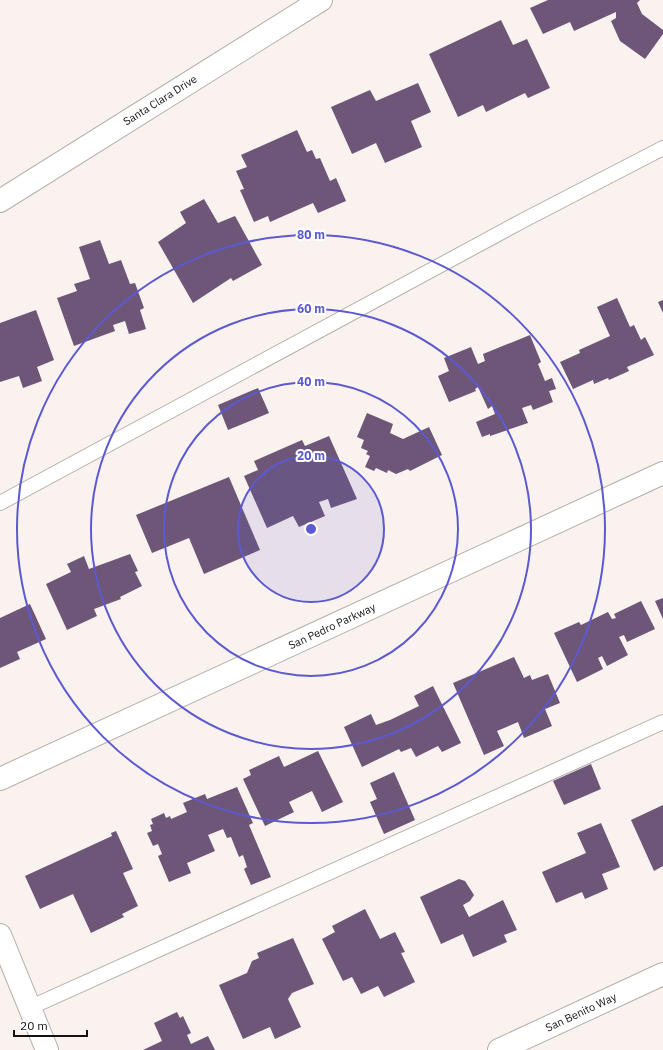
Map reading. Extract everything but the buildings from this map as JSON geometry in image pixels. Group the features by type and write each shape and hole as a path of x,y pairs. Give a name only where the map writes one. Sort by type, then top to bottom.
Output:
{"street":[{"name":"Santa Clara Drive","path":"0,201 321,0"},
{"name":"San Pedro Parkway","path":"0,779 663,472"},
{"path":"0,935 47,1050"},
{"name":"San Benito Way","path":"499,1050 663,974"}],"lane":[{"path":"0,503 524,220 663,148"},
{"path":"29,1008 663,722"}]}
